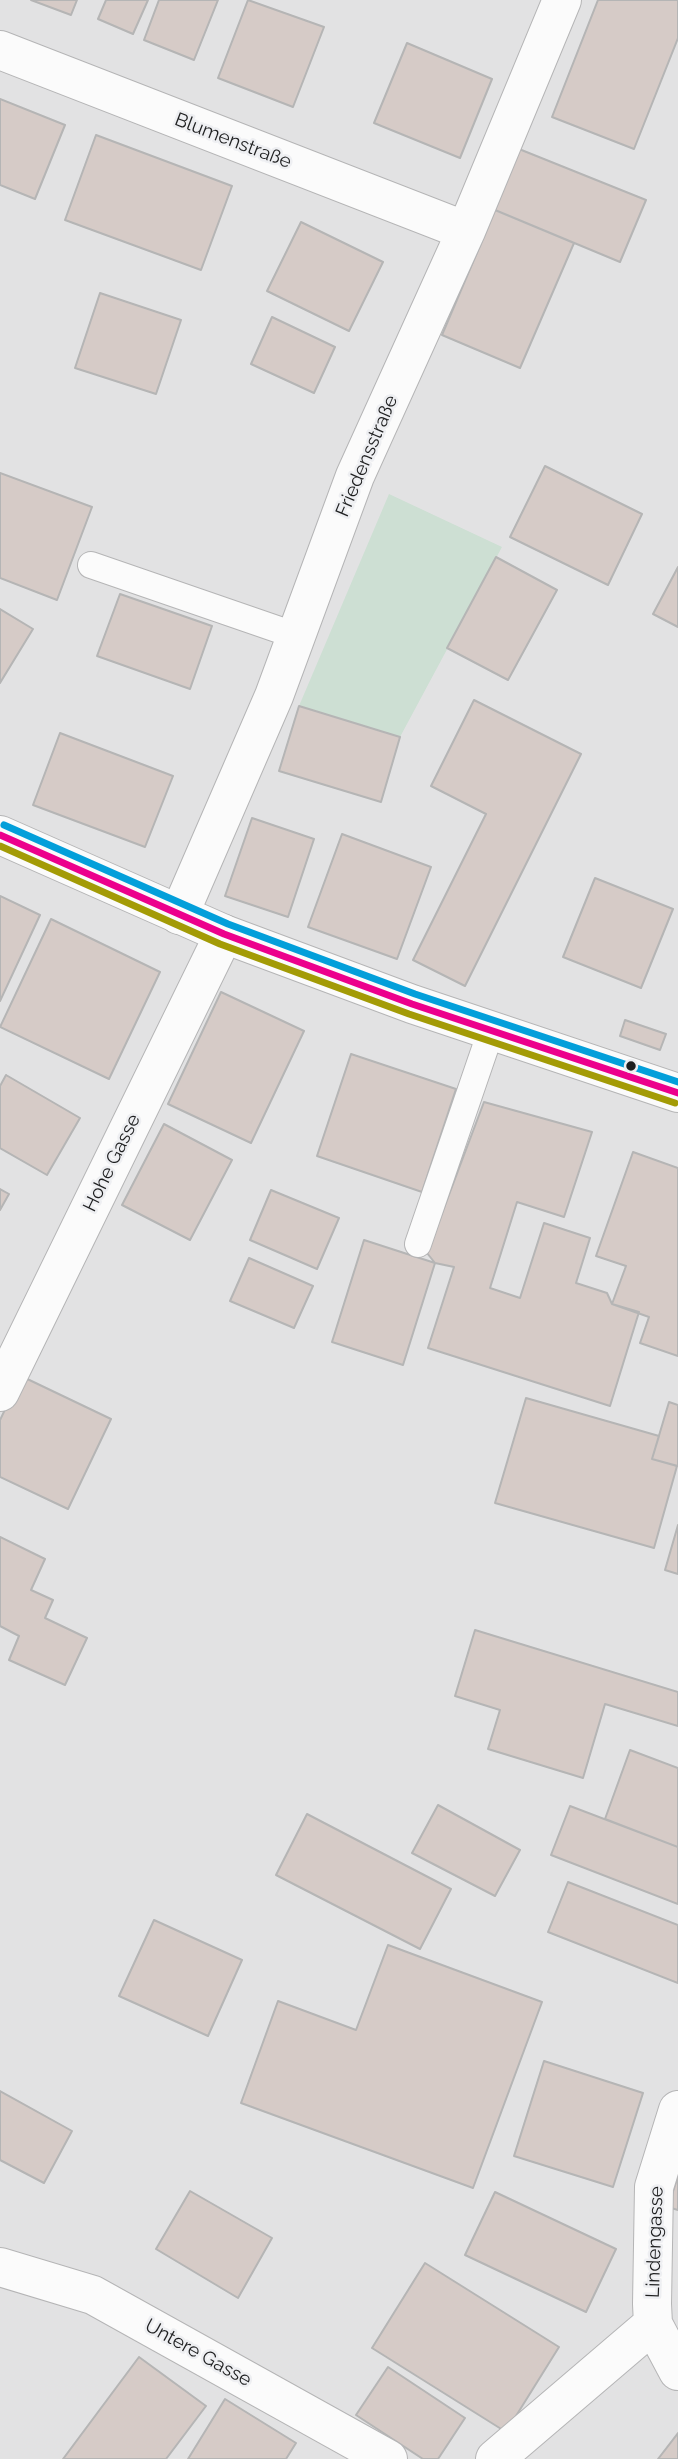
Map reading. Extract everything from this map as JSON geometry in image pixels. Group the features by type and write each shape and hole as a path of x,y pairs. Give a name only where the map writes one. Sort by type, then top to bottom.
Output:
{"street":[{"name":"Friedensstraße","path":"180,915 297,636 355,476 466,231 562,0"},
{"name":"Blumenstraße","path":"0,50 466,231"},
{"path":"0,835 223,934 491,1031 678,1093"},
{"name":"Hohe Gasse","path":"0,1392 223,934"},
{"name":"Lindengasse","path":"678,2110 654,2187 653,2324 678,2371"},
{"name":"Untere Gasse","path":"0,2267 93,2295 388,2459"},
{"path":"495,2459 653,2324"}],"lane":[{"path":"91,565 297,636"},
{"path":"418,1244 491,1031"}],"green space":[{"path":"389,494 502,547 400,737 299,706"}],"building":[{"path":"31,0 77,0 71,15"},
{"path":"106,0 148,0 133,34 98,19"},
{"path":"159,0 218,0 194,60 144,40"},
{"path":"248,0 324,27 293,107 218,78"},
{"path":"598,0 678,0 678,38 634,149 552,117"},
{"path":"407,43 492,79 460,158 374,123"},
{"path":"0,99 65,125 35,199 0,185"},
{"path":"96,135 232,186 201,270 65,220"},
{"path":"519,149 646,200 620,262 495,210"},
{"path":"495,210 574,243 520,368 442,335"},
{"path":"301,222 383,262 349,331 267,291"},
{"path":"100,293 181,320 156,394 75,368"},
{"path":"272,317 335,347 314,393 251,364"},
{"path":"545,466 642,514 608,585 510,537"},
{"path":"0,473 92,507 57,600 0,578"},
{"path":"496,557 557,590 508,680 447,648"},
{"path":"678,567 678,627 653,614"},
{"path":"120,594 212,626 190,689 97,656"},
{"path":"0,609 33,629 0,683"},
{"path":"474,700 581,754 465,986 413,960 486,814 431,786"},
{"path":"299,706 400,737 381,802 279,771"},
{"path":"60,733 173,776 145,847 33,805"},
{"path":"252,818 314,839 288,917 225,896"},
{"path":"342,834 431,867 397,959 308,927"},
{"path":"595,878 673,909 641,988 563,957"},
{"path":"0,896 40,915 0,1001"},
{"path":"51,919 160,972 109,1079 0,1027"},
{"path":"221,992 304,1031 251,1143 168,1104"},
{"path":"625,1020 666,1034 660,1050 620,1036"},
{"path":"351,1054 456,1089 422,1192 317,1156"},
{"path":"6,1075 80,1118 47,1175 0,1148 0,1086"},
{"path":"484,1102 592,1132 564,1217 517,1202 490,1288 520,1298 544,1223 590,1238 576,1283 607,1293 612,1304 639,1312 610,1406 428,1348 454,1267 435,1263 427,1253"},
{"path":"164,1124 232,1160 190,1240 122,1205"},
{"path":"633,1152 678,1168 678,1356 640,1343 649,1317 612,1304 626,1266 596,1256"},
{"path":"0,1189 9,1194 0,1210"},
{"path":"271,1190 339,1218 317,1269 250,1240"},
{"path":"364,1240 435,1263 403,1365 332,1342"},
{"path":"249,1258 313,1286 294,1328 230,1301"},
{"path":"21,1376 111,1419 68,1509 0,1477 0,1420"},
{"path":"526,1398 659,1436 652,1459 677,1466 654,1548 495,1503"},
{"path":"669,1402 678,1405 678,1466 652,1459"},
{"path":"678,1525 678,1574 665,1570"},
{"path":"0,1537 45,1559 31,1590 53,1600 45,1618 87,1638 65,1685 9,1660 19,1636 0,1626"},
{"path":"475,1630 678,1692 678,1726 605,1704 583,1778 488,1749 500,1710 455,1696"},
{"path":"630,1750 678,1768 678,1847 605,1819"},
{"path":"438,1805 520,1850 495,1896 412,1853"},
{"path":"570,1806 678,1847 678,1904 551,1855"},
{"path":"307,1814 451,1889 420,1949 276,1875"},
{"path":"568,1882 678,1925 678,1983 548,1932"},
{"path":"154,1920 242,1960 208,2036 119,1996"},
{"path":"388,1945 542,2002 473,2188 241,2103 278,2001 356,2030"},
{"path":"544,2061 643,2093 613,2187 514,2156"},
{"path":"0,2091 72,2131 44,2183 0,2160"},
{"path":"678,2176 678,2210 668,2207"},
{"path":"190,2191 272,2238 238,2298 156,2249"},
{"path":"495,2192 616,2249 586,2312 465,2255"},
{"path":"425,2263 559,2347 506,2432 372,2348"},
{"path":"139,2357 206,2406 166,2459 63,2459"},
{"path":"388,2367 465,2418 438,2459 423,2459 356,2415"},
{"path":"225,2399 296,2443 286,2459 188,2459"},
{"path":"678,2433 678,2459 658,2459"}],"transit line":[{"path":"4,825 228,924 415,994 678,1082"},
{"path":"0,835 224,934 412,1004 678,1093"},
{"path":"0,846 220,944 409,1014 675,1103"}]}
